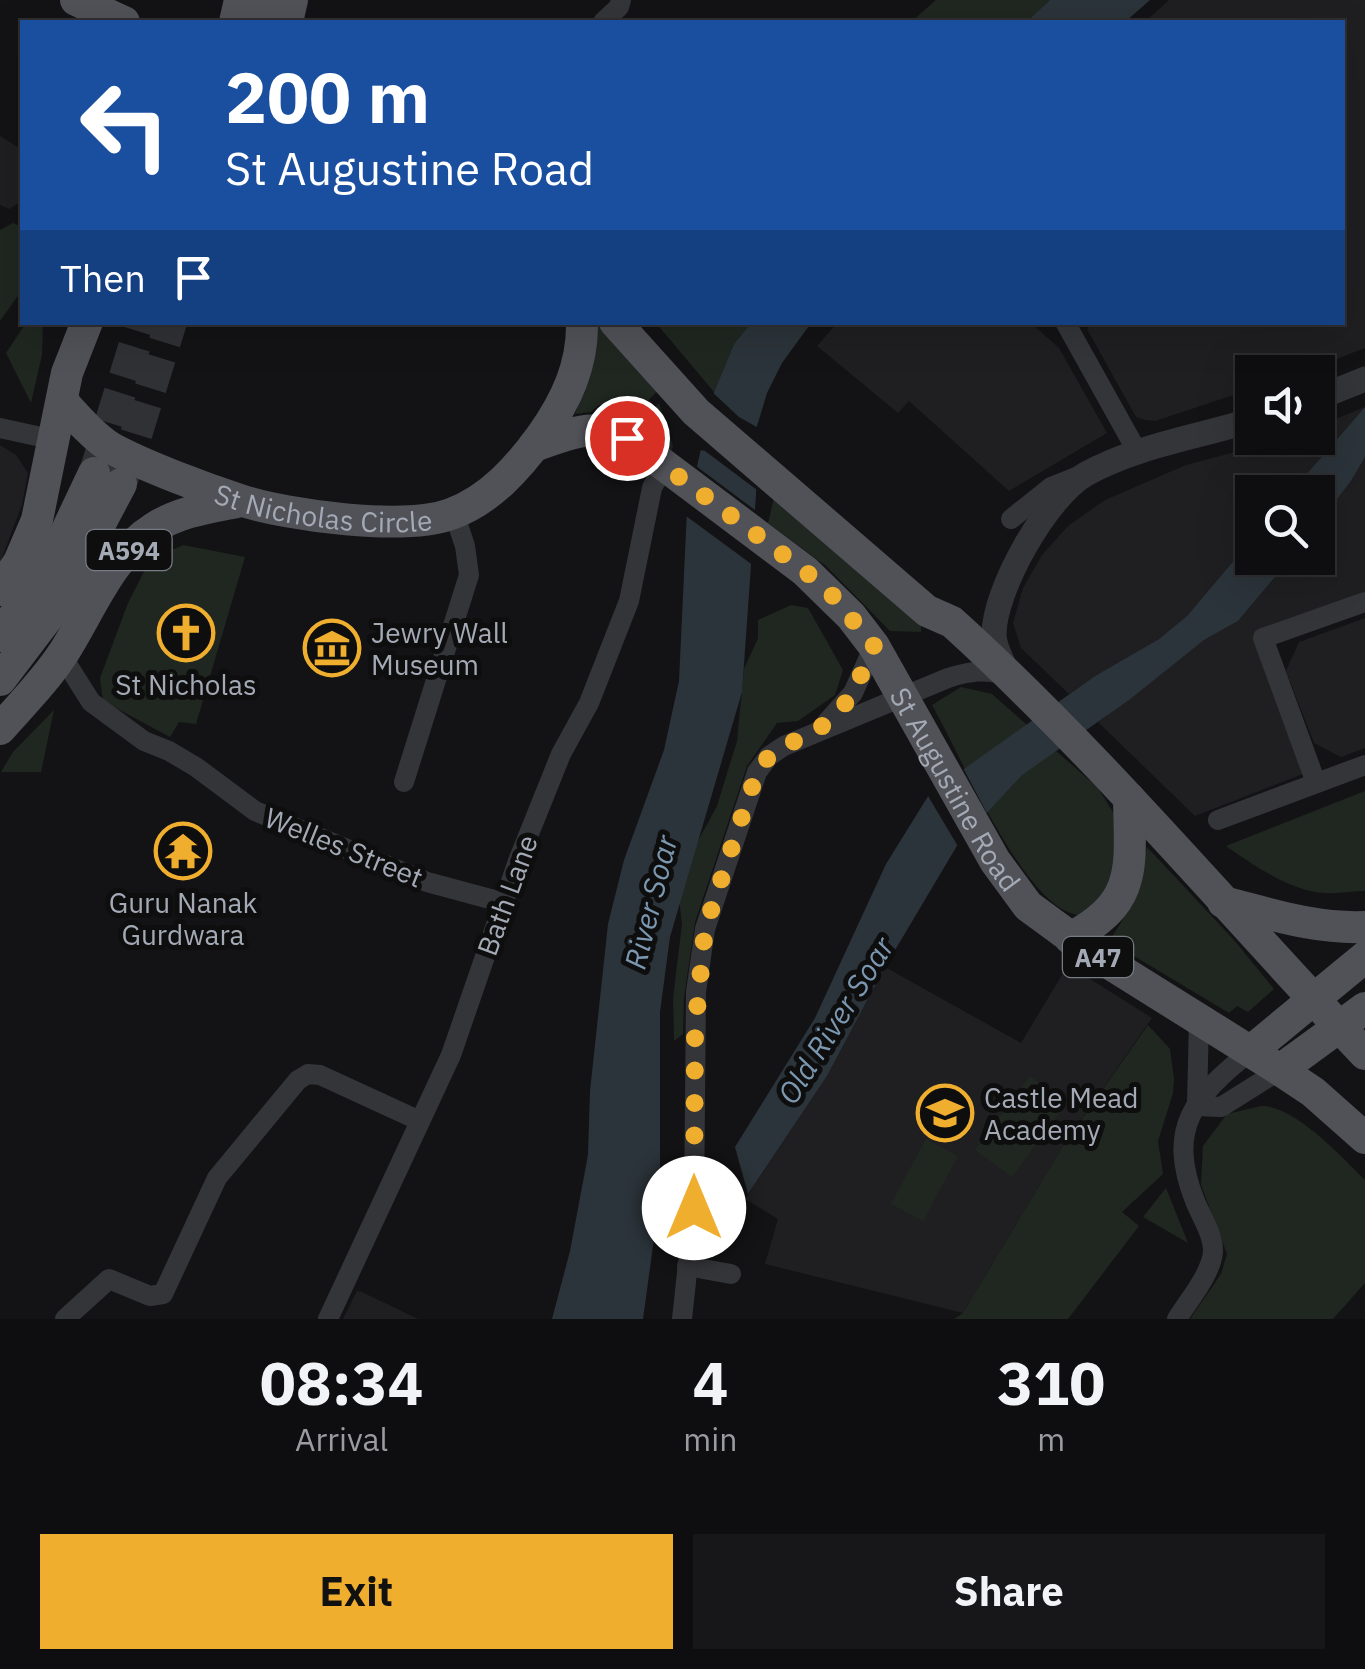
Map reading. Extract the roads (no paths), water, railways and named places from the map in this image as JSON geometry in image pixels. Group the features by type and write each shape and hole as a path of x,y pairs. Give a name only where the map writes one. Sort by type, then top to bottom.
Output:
{"main road":[{"path":"76,0 120,20"},
{"path":"0,590 29,542 67,374 86,325"},
{"name":"St Nicholas Circle","path":"63,402 108,468 241,501 386,522 412,522 454,514 506,479 566,398 580,355 582,325"},
{"path":"618,325 696,412 927,611 952,622 1078,741 1314,1000 1353,1018 1365,1054"},
{"name":"St Augustine Road","path":"534,446 576,432 601,429 627,438 833,596 874,646 1010,884 1028,906 1070,938 1251,1051"},
{"name":"A594","path":"55,440 90,448 108,468"},
{"name":"A594","path":"0,636 108,468"},
{"name":"A594","path":"0,680 57,606 108,468"},
{"name":"A594","path":"0,729 62,656 120,560 150,530 178,516 241,501"},
{"path":"1070,938 1105,917 1125,885 1131,853 1129,798"},
{"path":"1223,902 1305,924 1365,927"},
{"path":"1251,1051 1365,957"},
{"path":"1280,1070 1353,1018"},
{"name":"A47","path":"1251,1051 1313,1092 1365,1138"}],"street":[{"path":"605,20 621,0"},
{"path":"1069,325 1138,453"},
{"path":"1335,391 1365,379"},
{"path":"1011,518 1050,487 1138,453 1235,425"},
{"path":"0,428 55,440"},
{"name":"Bath Lane","path":"328,1319 451,1055 561,754 589,704 628,601 652,488 674,473"},
{"path":"1013,680 996,650 994,634 1006,584 1031,536 1083,476"},
{"path":"404,782 469,575 465,546 454,514"},
{"path":"1316,783 1263,638 1365,602"},
{"path":"818,730 853,693 874,646"},
{"name":"Welles Street","path":"62,656 92,702 144,742 169,750 255,811 427,882 505,902"},
{"path":"682,1319 694,1208 696,992 705,929 757,772 776,750 818,730 972,670 988,670 1013,680"},
{"path":"1218,820 1365,765"},
{"path":"1196,1106 1199,1020"},
{"path":"1177,1319 1213,1253 1181,1154 1187,1127 1212,1084 1251,1051"},
{"path":"1196,1106 1221,1107 1280,1070"},
{"path":"66,1319 100,1285 114,1280 155,1297 166,1290 217,1178 298,1080 308,1074 320,1075 420,1121"},
{"path":"687,1266 731,1274"}],"water":[{"path":"1050,0 1150,0 1127,20 1028,20"},
{"name":"River Soar","path":"749,325 810,325 782,363 757,426 742,692 670,937 660,1012 660,1195 643,1319 552,1319 570,1251 588,1155 590,1091 608,924 624,860 664,750 679,681 687,510 714,392 734,344"},
{"path":"1365,407 1365,457 1335,502 1335,475 1306,475 1323,455 1335,455 1335,441"},
{"name":"Old River Soar","path":"1235,559 1235,575 1277,575 1238,621 1204,640 1129,700 1022,775 958,844 885,967 827,1076 748,1194 735,1147 815,1018 886,864 930,793 1095,676 1159,639 1187,616"}],"tunnel":[{"path":"96,469 141,325"},
{"path":"122,480 170,325"}],"place":[{"name":"St Nicholas","path":"186,633"},
{"name":"Jewry Wall Museum","path":"332,648"},
{"name":"Guru Nanak Gurdwara","path":"183,851"},
{"name":"Castle Mead Academy","path":"945,1113"}]}
